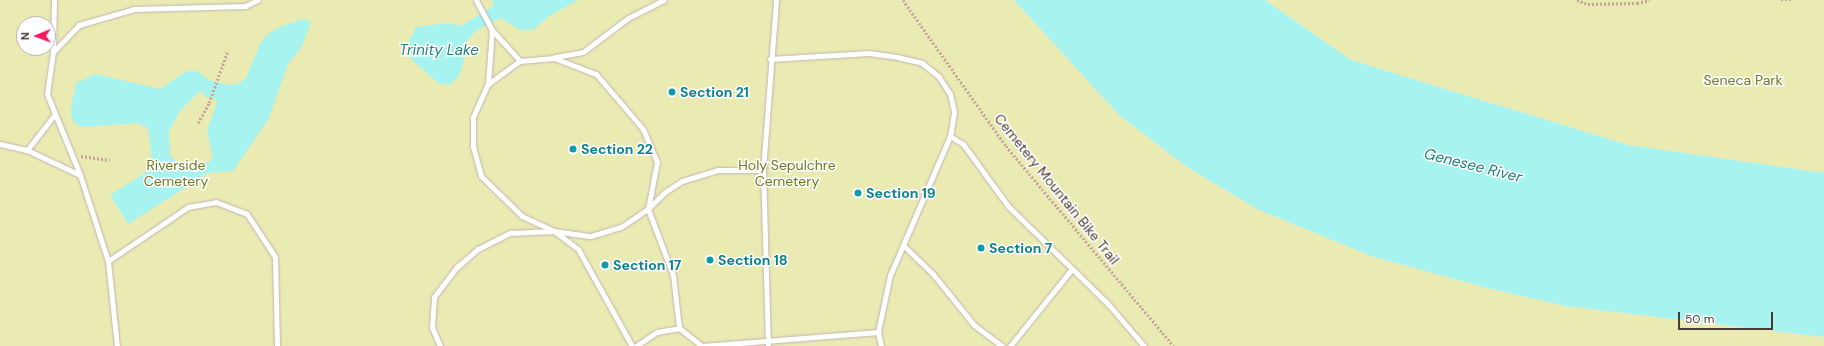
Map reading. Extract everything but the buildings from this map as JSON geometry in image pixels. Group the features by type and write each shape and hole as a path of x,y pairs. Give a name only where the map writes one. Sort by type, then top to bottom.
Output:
{"lane":[{"path":"54,0 54,16"},
{"path":"56,49 79,25 134,10 245,6 258,0"},
{"path":"476,0 492,30 520,61"},
{"path":"488,84 520,61 554,58 583,52 628,18 664,0"},
{"path":"768,346 762,170 776,0"},
{"path":"492,30 488,84 473,117 473,147 481,176 522,216 554,231 578,249 632,346"},
{"path":"770,59 869,53 922,63 939,77 950,94 954,112 950,136 890,275 878,332 881,346"},
{"path":"52,56 47,94 80,176 108,261 117,346"},
{"path":"554,58 596,74 643,130 657,162 648,209 673,275 679,328 702,346 731,346 768,339 878,332"},
{"path":"27,150 55,114"},
{"path":"950,136 963,144 1008,206 1071,270 1109,305 1144,346"},
{"path":"0,144 27,150 80,176"},
{"path":"440,346 432,327 434,297 457,267 478,249 510,233 554,231 591,236 621,226 648,209 665,192 682,181 718,170 762,170"},
{"path":"108,261 188,207 216,202 246,214 275,257 277,346"},
{"path":"902,245 933,274 974,325 1002,346"},
{"path":"1010,346 1071,270"},
{"path":"636,346 656,332 679,328"}],"path":[{"name":"Cemetery Mountain Bike Trail","path":"903,0 1006,146 1174,346"},
{"path":"1577,0 1588,4 1637,3 1650,0"},
{"path":"1782,0 1793,0"},
{"path":"198,123 209,102 228,50"},
{"path":"72,155 110,160"}],"green space":[{"path":"0,0 1014,0 1119,115 1187,167 1257,209 1371,256 1487,288 1566,306 1824,337 1824,346 0,346"},
{"name":"Seneca Park","path":"1265,0 1824,0 1824,173 1628,145 1351,60"}],"water":[{"name":"Trinity Lake","path":"493,0 578,0 549,16 533,30 520,30 501,18 477,30 466,42 463,64 458,77 449,85 438,83 411,59 409,41 416,27 447,23 461,26 493,6"},
{"name":"Genesee River","path":"1014,0 1265,0 1351,60 1628,145 1824,173 1824,337 1566,306 1487,288 1371,256 1257,209 1187,167 1119,115"},
{"path":"304,19 311,22 301,48 288,64 269,118 233,171 208,173 128,224 110,195 153,168 148,128 137,123 84,127 75,124 71,116 71,107 76,83 95,74 160,89 185,72 193,70 199,72 208,80 230,85 240,83 246,78 261,42 268,34 279,27","holes":["199,92 203,92 205,97 213,97 217,102 207,131 213,157 210,162 184,167 170,156 169,131 180,111"]}],"place":[{"name":"Section 21","path":"672,92"},
{"name":"Section 22","path":"573,149"},
{"name":"Section 19","path":"858,193"},
{"name":"Section 7","path":"981,248"},
{"name":"Section 18","path":"710,260"},
{"name":"Section 17","path":"605,265"}],"park label":[{"name":"Riverside Cemetery","path":"176,174"},
{"name":"Holy Sepulchre Cemetery","path":"787,174"}]}
